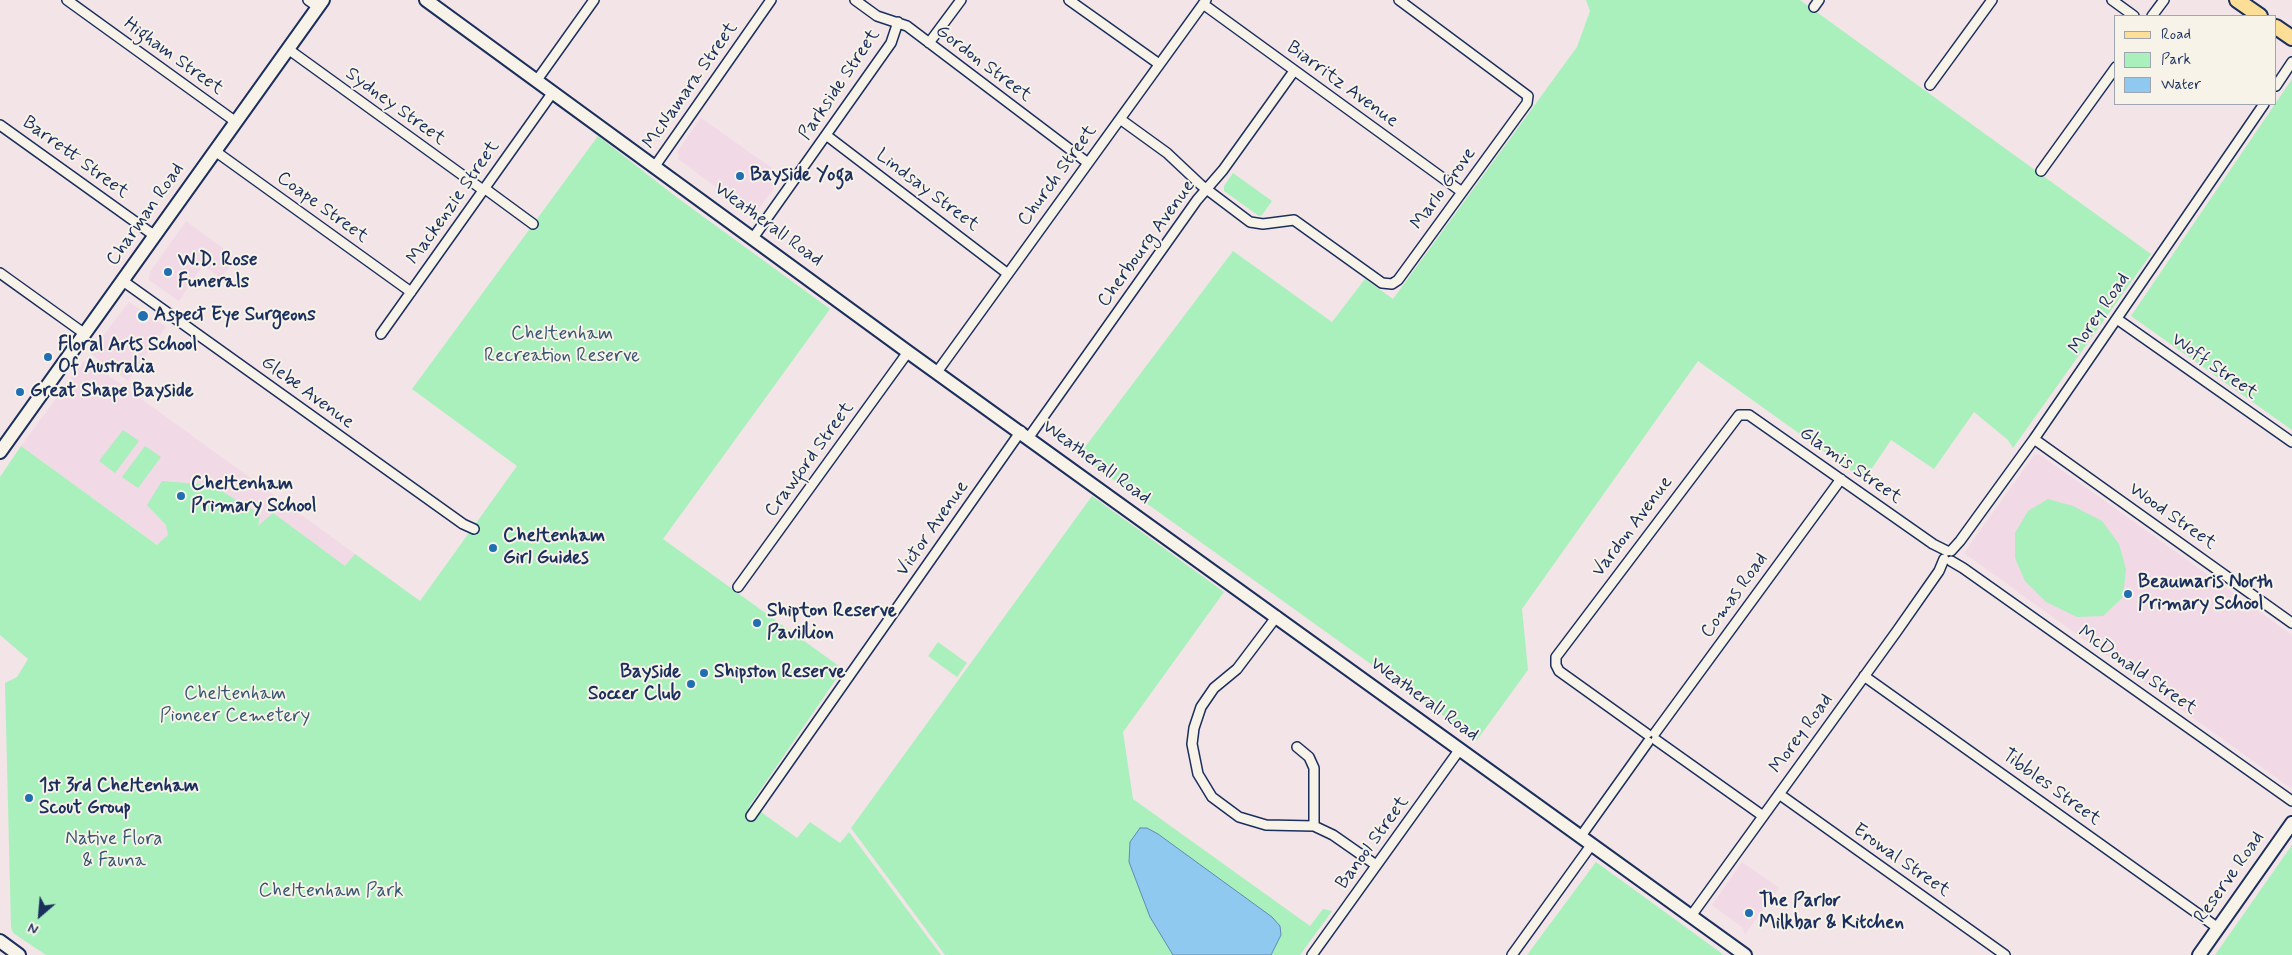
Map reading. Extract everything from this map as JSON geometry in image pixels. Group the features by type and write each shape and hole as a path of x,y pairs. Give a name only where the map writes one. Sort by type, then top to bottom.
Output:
{"main road":[{"path":"2238,0 2259,15"},
{"path":"2277,28 2292,38"}],"street":[{"name":"Higham Street","path":"67,0 236,122"},
{"name":"Weatherall Road","path":"426,0 908,352 1025,434 1745,955"},
{"path":"537,80 594,0"},
{"name":"McNamara Street","path":"655,166 771,0"},
{"name":"Gordon Street","path":"855,0 877,16 898,22 930,43 1088,163"},
{"path":"930,43 961,0"},
{"path":"1069,0 1160,64"},
{"name":"Marlo Grove","path":"1206,189 1256,224 1290,220 1300,222 1382,283 1388,285 1398,280 1527,102 1528,96 1399,0"},
{"path":"1930,85 1992,0"},
{"path":"2112,0 2133,15"},
{"path":"2153,15 2164,0"},
{"name":"Charman Road","path":"0,452 288,49 316,2"},
{"name":"Church Street","path":"937,372 1205,2"},
{"name":"Biarritz Avenue","path":"1205,2 1294,71 1462,192"},
{"name":"Parkside Street","path":"753,238 891,42 898,22"},
{"name":"Sydney Street","path":"288,49 533,224"},
{"path":"2277,84 2292,62"},
{"path":"2041,172 2114,70"},
{"name":"Cherbourg Avenue","path":"1025,434 1294,71"},
{"name":"Mackenzie Street","path":"381,334 553,92"},
{"name":"Morey Road","path":"1692,916 2034,439 2263,105"},
{"path":"1120,120 1167,153 1206,189"},
{"name":"Barrett Street","path":"0,125 155,236"},
{"name":"Lindsay Street","path":"826,135 1008,274"},
{"name":"Coape Street","path":"215,151 411,292"},
{"path":"0,273 85,334"},
{"name":"Glebe Avenue","path":"123,281 463,524 474,529"},
{"name":"Woff Street","path":"2117,319 2292,442"},
{"name":"Crawford Street","path":"738,587 908,352"},
{"name":"Vardon Avenue","path":"1651,737 1559,671 1556,665 1558,654 1735,418 1743,413 1749,415"},
{"name":"Glamis Street","path":"1749,415 1842,479 1949,557"},
{"name":"Victor Avenue","path":"751,816 1025,434"},
{"name":"Wood Street","path":"2034,439 2292,623"},
{"name":"Comas Road","path":"1581,836 1651,737 1842,479"},
{"name":"McDonald Street","path":"1949,557 2292,801"},
{"path":"1277,616 1237,669 1220,682 1205,700 1194,728 1194,759 1198,774 1207,791 1232,813 1247,820 1266,825 1314,826 1333,835 1376,865"},
{"name":"Tibbles Street","path":"1864,676 2218,928"},
{"path":"1651,737 1763,816"},
{"path":"1297,747 1309,757 1314,768 1314,826"},
{"name":"Banool Street","path":"1312,955 1460,750"},
{"name":"Erowal Street","path":"1779,794 2005,955"},
{"name":"Reserve Road","path":"2199,955 2292,822"},
{"path":"1512,955 1592,844"},
{"path":"0,941 19,955"}],"shaded area":[{"path":"701,118 783,176 757,211 733,195 731,198 678,159 679,155 677,152"},
{"path":"186,221 236,258 221,278 203,265 179,301 149,280 150,272"},
{"path":"129,302 166,327 128,381 90,353"},
{"name":"Cheltenham Primary School","path":"84,361 89,361 420,601 356,689 21,446"},
{"name":"Beaumaris North Primary School","path":"2039,454 2292,635 2292,789 1964,553 2034,455"},
{"path":"1742,862 1779,888 1745,934 1743,928 1712,905"}],"green space":[{"path":"1586,0 1800,0 2151,254 2013,448 2008,440 1974,412 1934,469 1891,440 1864,480 1698,361 1522,609 1528,670 1477,740 1079,455 1233,251 1332,322 1365,279 1393,299 1577,47 1590,11"},
{"path":"2292,79 2292,430 2131,316 2274,105 2277,105 2277,101"},
{"path":"598,136 675,196 830,309 663,539 843,669 748,808 761,812 797,838 810,822 840,843 849,832 941,955 46,955 13,933 11,927 5,683 17,677 28,659 0,635 0,477 21,446 157,545 168,535 166,525 147,505 162,481 211,485 260,514 258,526 273,513 345,566 355,554 420,601 517,466 412,389"},
{"path":"1233,173 1272,201 1262,215 1259,216 1224,191 1224,186"},
{"path":"123,430 139,441 115,473 99,461"},
{"path":"145,446 161,457 138,488 122,477"},
{"path":"1092,496 1224,592 1123,732 1133,799 1310,926 1323,909 1332,911 1300,955 945,955 851,828"},
{"path":"2048,499 2073,506 2102,521 2119,544 2126,569 2123,597 2103,616 2077,617 2046,602 2025,581 2015,558 2015,533 2028,511"},
{"path":"938,642 967,663 957,677 928,656"},
{"path":"2292,845 2292,955 2215,955"},
{"path":"1596,862 1724,955 1527,955"}],"water":[{"path":"1140,828 1147,828 1158,834 1272,917 1280,926 1281,935 1271,955 1173,955 1150,917 1129,862 1130,842"}],"place":[{"name":"Bayside Yoga","path":"740,176"},
{"name":"W.D. Rose Funerals","path":"168,272"},
{"name":"Aspect Eye Surgeons","path":"143,316"},
{"name":"Floral Arts School Of Australia","path":"48,357"},
{"name":"Great Shape Bayside","path":"20,392"},
{"name":"Cheltenham Primary School","path":"181,496"},
{"name":"Cheltenham Girl Guides","path":"493,548"},
{"name":"Beaumaris North Primary School","path":"2128,594"},
{"name":"Shipton Reserve Pavillion","path":"757,623"},
{"name":"Shipston Reserve","path":"704,673"},
{"name":"Bayside Soccer Club","path":"691,684"},
{"name":"1st 3rd Cheltenham Scout Group","path":"29,798"},
{"name":"The Parlor Milkbar & Kitchen","path":"1749,913"}],"park label":[{"name":"Cheltenham Recreation Reserve","path":"562,346"},
{"name":"Cheltenham Pioneer Cemetery","path":"235,706"},
{"name":"Native Flora & Fauna","path":"114,851"},
{"name":"Cheltenham Park","path":"331,892"}]}
